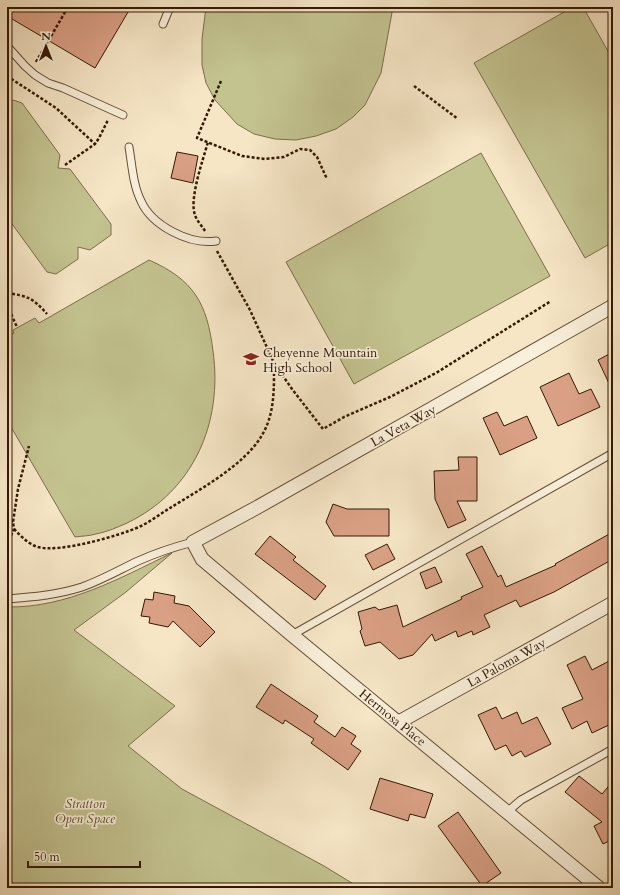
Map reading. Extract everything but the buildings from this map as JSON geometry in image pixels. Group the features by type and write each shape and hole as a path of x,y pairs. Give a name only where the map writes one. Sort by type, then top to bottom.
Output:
{"street":[{"name":"La Veta Way","path":"193,542 613,306"},
{"name":"Hermosa Place","path":"193,542 202,559 599,888"},
{"name":"La Paloma Way","path":"399,722 613,602"}],"lane":[{"path":"163,24 170,7"},
{"path":"7,46 34,75 48,83 123,115"},
{"path":"129,147 137,189 141,202 149,214 160,223 180,235 194,240 213,241"},
{"path":"292,635 613,453"},
{"path":"7,599 52,595 83,587 113,575 170,548 193,542"},
{"path":"507,812 521,800 613,749"}],"path":[{"path":"35,63 68,7"},
{"path":"7,76 56,108 95,144"},
{"path":"221,81 197,138 242,156 265,159 284,156 300,149 310,150 317,156 328,179"},
{"path":"414,86 458,119"},
{"path":"65,165 95,144 112,110"},
{"path":"208,142 195,193 195,216 213,241 250,310 274,363 323,429 344,417 390,397 436,373 551,301"},
{"path":"7,293 21,295 35,301 47,314"},
{"path":"7,305 17,327"},
{"path":"30,446 18,489 12,522 14,529 27,541 39,547 53,548 112,537 140,527 208,485 234,466 251,450 262,435 270,414 274,392 274,363"},
{"path":"7,518 12,522"},
{"path":"7,545 14,529"}],"green space":[{"path":"206,7 393,7 381,73 365,105 353,117 336,129 316,136 296,140 275,139 254,134 237,124 215,100 206,83 202,65 202,39"},
{"path":"573,7 583,7 613,60 613,242 585,258 474,63"},
{"path":"13,100 22,103 60,155 58,168 70,169 111,224 111,235 90,250 78,247 78,259 56,274 47,272 7,217 7,104"},
{"path":"481,153 550,276 354,384 286,262"},
{"path":"149,260 177,276 187,285 196,295 207,319 213,351 215,377 213,403 208,428 199,452 186,473 170,493 150,509 127,523 93,535 75,537 11,427 7,428 7,337 14,333 13,330 35,318 39,323"},
{"name":"Stratton Open Space","path":"172,553 126,592 74,630 175,706 128,746 182,789 324,866 360,888 7,888 7,607 29,606 72,597 113,581"}],"place":[{"name":"Cheyenne Mountain High School","path":"251,359"}]}
